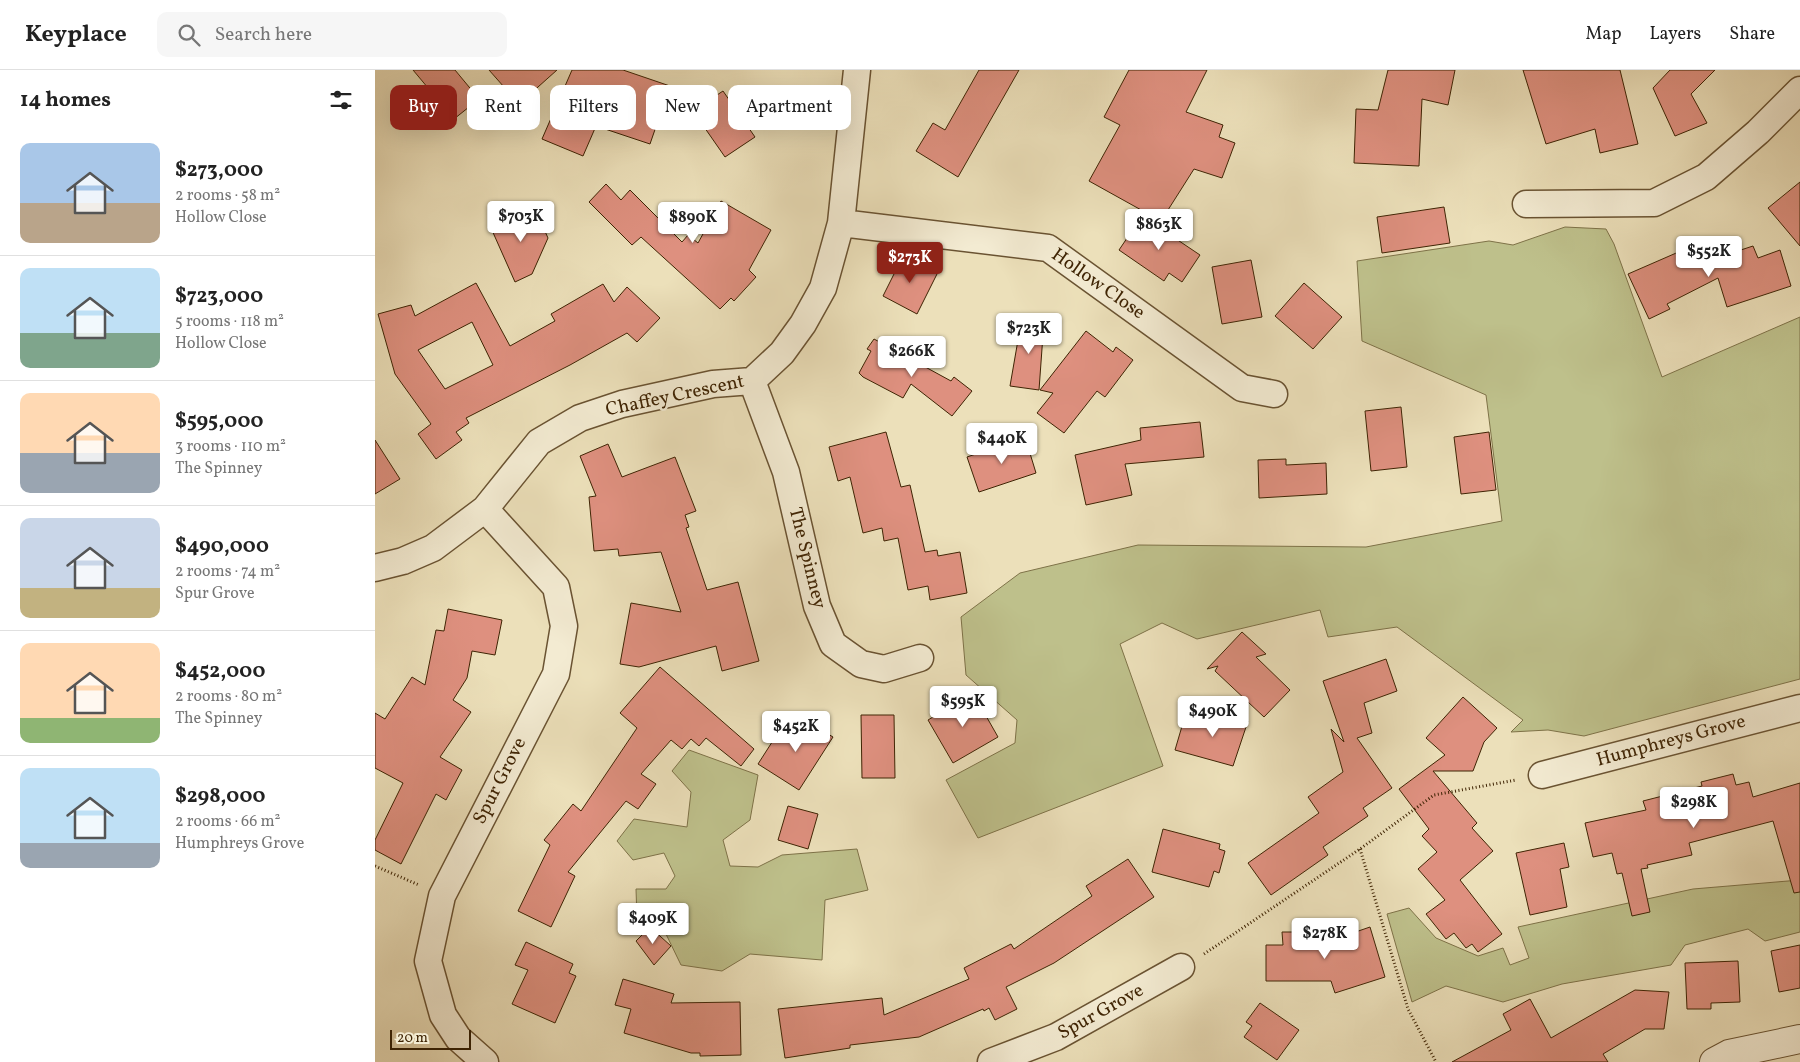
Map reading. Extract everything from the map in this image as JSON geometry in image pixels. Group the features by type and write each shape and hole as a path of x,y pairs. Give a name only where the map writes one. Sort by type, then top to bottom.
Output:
{"street":[{"name":"Chaffey Crescent","path":"375,568 403,561 433,548 485,509 539,442 580,418 622,404 713,384 753,381 782,353 803,324 823,288 841,223 857,70"},
{"path":"1527,204 1654,203 1706,177 1759,132 1800,90"},
{"name":"Hollow Close","path":"841,223 1048,248 1242,388 1274,394"},
{"name":"The Spinney","path":"753,381 786,472 817,606 833,644 861,664 884,670 920,658"},
{"name":"Spur Grove","path":"485,509 556,587 564,626 556,674 442,896 427,961 443,1015 458,1038 485,1062"},
{"name":"Humphreys Grove","path":"1542,775 1800,708"},
{"name":"Spur Grove","path":"991,1062 1057,1038 1181,967"},
{"path":"1714,1062 1729,1054 1800,1039"}],"path":[{"path":"1181,967 1223,943 1360,849 1434,794 1542,775"},
{"path":"1360,849 1408,1009 1436,1062"},
{"path":"375,866 442,896"}],"green space":[{"path":"1565,227 1606,229 1614,244 1662,377 1800,317 1800,679 1584,736 1548,730 1511,732 1523,720 1397,627 1328,637 1320,610 1197,639 1162,623 1120,644 1163,766 978,838 946,780 1015,743 1017,720 966,675 961,617 1020,573 1138,545 1366,547 1502,521 1486,395 1362,341 1357,261 1489,241 1513,245"},
{"path":"689,750 758,775 750,820 723,840 730,866 758,867 782,855 857,849 868,890 825,900 822,960 750,954 722,971 681,965 665,932 637,919 636,889 666,889 675,876 664,853 633,860 617,841 634,819 687,827 691,792 672,771"},
{"path":"1800,880 1800,932 1765,941 1748,929 1685,945 1671,965 1562,984 1503,1002 1446,986 1412,1002 1387,914 1409,908 1436,938 1478,956 1503,948 1510,965 1529,958 1518,927 1693,889"}],"building":[{"path":"413,70 455,70 467,85 467,109 457,117 457,85 426,85"},
{"path":"489,70 557,70 540,85 502,85"},
{"path":"572,70 623,70 667,85 646,85 646,130 655,130 650,144 608,130 636,130 636,85 565,85"},
{"path":"979,70 1019,70 958,177 916,151 933,123 945,130"},
{"path":"1129,70 1207,70 1186,112 1223,125 1219,137 1235,143 1222,178 1194,169 1161,221 1089,181 1120,125 1104,117"},
{"path":"1388,70 1455,70 1448,105 1422,99 1419,166 1354,163 1356,109 1378,110"},
{"path":"1523,70 1620,70 1638,144 1600,153 1595,129 1546,144"},
{"path":"1670,70 1715,70 1691,94 1707,123 1675,136 1653,88"},
{"path":"723,91 728,98 728,130 750,130 755,137 725,157 706,130 718,130 718,94"},
{"path":"550,121 550,130 594,130 583,156 542,139"},
{"path":"1800,182 1800,246 1768,208"},
{"path":"606,184 621,200 630,190 682,242 688,235 698,243 721,201 771,230 749,270 756,277 734,301 731,298 720,309 641,237 632,245 589,202"},
{"path":"1444,207 1450,243 1382,253 1377,217"},
{"path":"535,209 548,238 532,274 515,282 491,228"},
{"path":"1142,216 1200,255 1182,282 1169,273 1164,281 1119,250"},
{"path":"1753,246 1758,258 1780,250 1791,286 1727,307 1718,278 1667,304 1670,309 1649,319 1628,274 1690,247 1698,264"},
{"path":"904,254 938,272 917,314 883,296"},
{"path":"1251,260 1262,317 1222,324 1212,267"},
{"path":"476,283 510,346 555,321 551,314 603,284 614,302 627,287 660,318 637,342 627,333 570,365 466,418 469,423 456,432 462,440 436,459 418,434 431,424 395,374 378,314 411,305 415,316","holes":["472,322 493,365 445,389 418,350"]},
{"path":"1304,283 1342,317 1313,349 1275,316"},
{"path":"1022,317 1044,321 1039,390 1010,386"},
{"path":"1086,331 1113,352 1116,347 1133,360 1105,397 1097,391 1064,433 1037,413 1053,393 1040,390"},
{"path":"874,339 951,381 954,377 972,391 952,416 911,384 903,398 863,377 859,373 871,351 867,349"},
{"path":"1401,407 1407,467 1371,471 1365,411"},
{"path":"1200,422 1204,457 1125,464 1132,495 1086,505 1075,455 1141,440 1140,428"},
{"path":"886,432 901,487 910,485 925,552 937,550 938,556 960,552 967,593 930,600 928,586 908,590 898,538 884,541 882,528 863,533 850,477 838,481 829,447"},
{"path":"1489,432 1496,490 1461,494 1454,437"},
{"path":"1025,437 1036,473 979,492 967,457"},
{"path":"375,440 400,479 375,494"},
{"path":"608,444 622,477 675,457 696,511 685,515 689,527 686,528 707,590 738,582 759,661 722,671 716,646 639,667 620,664 631,603 681,612 661,552 619,556 618,549 594,551 589,497 596,496 580,456"},
{"path":"1286,459 1286,465 1326,463 1327,494 1259,498 1258,460"},
{"path":"448,609 502,620 495,655 472,651 467,678 453,700 471,712 440,757 462,770 446,800 436,794 401,864 375,850 375,840 403,783 375,768 375,713 385,719 412,677 425,685 436,630 444,631"},
{"path":"1242,632 1266,654 1256,657 1290,690 1264,717 1215,671 1218,666 1207,669"},
{"path":"1386,659 1397,691 1364,703 1372,733 1357,738 1392,788 1363,808 1368,816 1323,847 1328,855 1271,895 1248,863 1319,813 1308,797 1343,772 1331,729 1344,742 1323,681"},
{"path":"660,667 754,749 741,766 706,738 699,746 691,739 682,749 671,740 641,774 656,784 638,809 626,801 568,872 575,876 551,927 518,911 550,845 544,840 573,804 581,811 637,728 620,713"},
{"path":"973,693 998,737 953,763 928,720"},
{"path":"1463,697 1497,728 1484,742 1473,771 1433,771 1477,823 1472,828 1493,851 1460,880 1502,934 1478,952 1472,944 1466,948 1454,933 1446,939 1426,914 1445,900 1418,869 1437,852 1422,836 1429,829 1399,789 1445,755 1426,738"},
{"path":"1212,711 1248,721 1233,766 1175,750 1185,716 1208,723"},
{"path":"861,715 894,715 895,778 862,778"},
{"path":"802,718 833,737 799,790 758,764 783,725 793,732"},
{"path":"1733,774 1736,785 1749,782 1753,797 1800,783 1800,892 1794,893 1773,821 1689,843 1692,855 1647,865 1648,868 1641,869 1650,912 1632,916 1622,873 1617,874 1612,853 1593,857 1585,823 1646,810 1643,801 1702,786 1701,782"},
{"path":"788,806 818,814 808,849 778,840"},
{"path":"1163,829 1220,844 1219,849 1225,851 1219,873 1214,871 1209,887 1152,872"},
{"path":"1564,843 1569,867 1560,869 1567,907 1530,915 1516,853"},
{"path":"1128,859 1154,897 1054,963 1006,987 1017,1009 995,1020 989,1008 984,1011 983,1009 919,1037 850,1045 850,1048 785,1058 778,1009 882,998 884,1015 969,979 964,968 1011,944 1014,949 1092,896 1086,886"},
{"path":"650,927 671,946 654,965 636,941"},
{"path":"1370,927 1385,977 1335,993 1331,981 1266,981 1266,945 1283,945 1282,932 1312,932 1312,947"},
{"path":"526,942 573,964 569,973 576,976 555,1023 512,1004 528,970 515,965"},
{"path":"1800,945 1800,988 1779,992 1771,951"},
{"path":"1738,961 1740,1002 1711,1003 1711,1009 1687,1009 1685,963"},
{"path":"623,979 674,994 671,1003 740,1002 741,1055 700,1056 700,1053 691,1053 624,1033 631,1009 615,1005"},
{"path":"1635,990 1669,992 1664,1029 1645,1029 1603,1054 1608,1062 1452,1062 1511,1030 1503,1014 1530,999 1551,1038"},
{"path":"1260,1003 1299,1030 1277,1060 1244,1037 1252,1026 1246,1022"}]}
